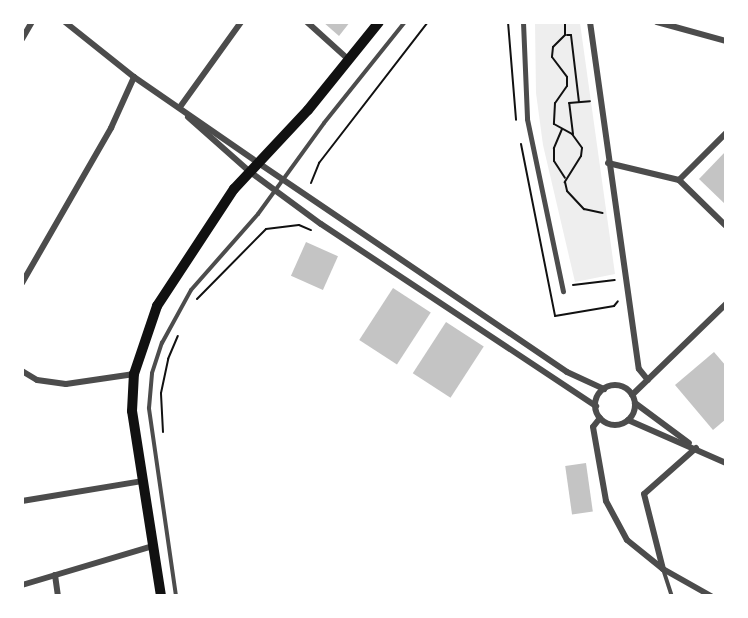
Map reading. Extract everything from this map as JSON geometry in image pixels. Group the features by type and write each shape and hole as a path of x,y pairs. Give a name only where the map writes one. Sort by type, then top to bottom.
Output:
{"main road":[{"path":"161,596 132,411 134,374 157,306 256,162 309,110 379,22"}],"street":[{"path":"22,39 32,22"},
{"path":"65,22 134,77 567,372 604,389 617,386 632,395 635,403 696,448"},
{"path":"75,29 81,22"},
{"path":"180,107 241,22"},
{"path":"307,22 348,59"},
{"path":"523,22 527,119 563,291"},
{"path":"590,22 639,369 648,380"},
{"path":"657,22 677,25 726,41"},
{"path":"22,283 111,128 134,77"},
{"path":"167,99 249,171 276,191 596,406 600,418 611,425 628,420 726,463"},
{"path":"679,180 726,133"},
{"path":"608,162 679,180 726,226"},
{"path":"632,395 726,304"},
{"path":"22,371 37,380 66,384 134,374"},
{"path":"596,406 604,389"},
{"path":"628,420 635,403"},
{"path":"600,418 593,427 606,501 627,540 663,569 711,596"},
{"path":"663,569 644,494 696,448"},
{"path":"22,501 143,481"},
{"path":"22,585 153,546"},
{"path":"55,575 58,596"}],"lane":[{"path":"176,596 149,408 152,373 162,343 191,290 276,191 324,123 405,22"},
{"path":"663,569 672,596"}],"path":[{"path":"311,183 319,163 428,22"},
{"path":"565,22 566,35"},
{"path":"566,35 571,35 579,102"},
{"path":"566,35 553,47 552,57 567,82"},
{"path":"567,82 576,80"},
{"path":"566,179 581,156 580,141 554,124 553,114 567,82"},
{"path":"573,135 570,103 590,101"},
{"path":"562,129 554,148 554,161 566,179 567,191 573,200 584,209 603,213"},
{"path":"193,307 266,229 298,225 314,231"},
{"path":"571,276 573,287 611,279 615,280 617,288"},
{"path":"549,287 555,316 614,306 618,303 618,296"},
{"path":"163,434 161,393 168,359 179,333"}],"shaded area":[{"path":"535,23 580,23 615,274 575,282 543,145 536,93"}],"building":[{"path":"323,22 350,22 339,36"},
{"path":"726,151 726,205 699,179"},
{"path":"306,242 338,256 323,290 291,276"},
{"path":"393,288 431,313 397,365 359,340"},
{"path":"446,322 484,347 451,398 413,373"},
{"path":"714,352 726,366 726,419 713,430 675,385"},
{"path":"586,463 593,512 572,514 565,466"}]}
